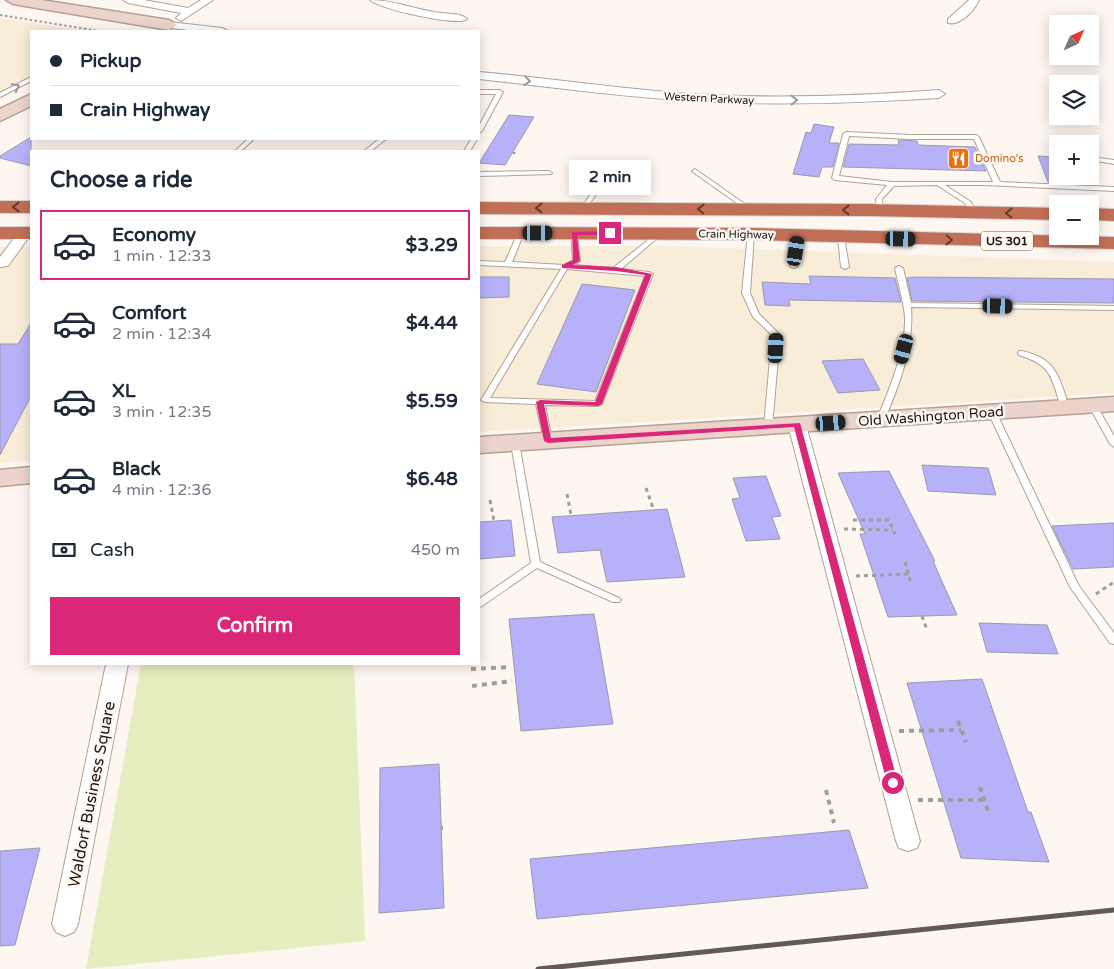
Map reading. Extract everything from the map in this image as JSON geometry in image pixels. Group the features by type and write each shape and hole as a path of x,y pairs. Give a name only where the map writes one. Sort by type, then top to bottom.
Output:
{"highway":[{"path":"0,207 30,207"},
{"name":"Crain Highway","path":"480,208 880,210 1049,214"},
{"path":"1099,214 1114,215"},
{"path":"0,233 28,233"},
{"name":"Crain Highway","path":"480,233 751,234 1114,243"}],"main road":[{"path":"13,0 162,28"},
{"path":"0,6 145,30"},
{"path":"0,115 30,100"},
{"name":"Old Washington Road","path":"480,445 1103,405"},
{"path":"0,478 30,476"}],"street":[{"path":"128,0 190,12"},
{"path":"162,28 208,0"},
{"path":"375,0 428,15 462,19"},
{"path":"952,21 971,6 974,0"},
{"path":"162,28 202,30"},
{"name":"Western Parkway","path":"480,65 629,83 714,89 935,89 841,100 735,99 608,90 480,74"},
{"path":"3,264 28,233"},
{"path":"797,425 908,841"},
{"name":"Waldorf Business Square","path":"65,924 117,665"}],"lane":[{"path":"0,95 30,80"},
{"path":"480,92 500,92 480,129"},
{"path":"997,184 976,137 910,138 846,134 835,178 892,184 997,184 1114,189"},
{"path":"239,150 250,140"},
{"path":"367,150 382,140"},
{"path":"1099,160 1114,162"},
{"path":"695,171 750,210"},
{"path":"480,174 549,173"},
{"path":"583,208 608,173"},
{"path":"880,210 879,199 892,184"},
{"path":"940,185 969,203 973,212"},
{"path":"507,264 521,233"},
{"path":"480,263 565,267 616,269 649,274 598,404 485,400 565,267 577,261 574,233"},
{"path":"616,269 659,234"},
{"path":"751,234 746,293 756,315 776,335 768,427"},
{"path":"794,266 798,236"},
{"path":"841,237 845,267"},
{"path":"882,419 893,391 906,342 906,305 899,268"},
{"path":"906,305 1114,308"},
{"path":"1022,353 1040,358 1051,366 1065,407"},
{"path":"540,402 548,441"},
{"path":"1103,405 1114,444"},
{"path":"992,412 1075,587 1114,640"},
{"path":"515,443 536,564"},
{"path":"536,564 616,600"},
{"path":"480,603 536,564"}],"path":[{"path":"0,15 93,30"},
{"path":"646,488 653,508"},
{"path":"566,494 571,515"},
{"path":"490,500 494,521"},
{"path":"853,520 889,520 894,532 853,530"},
{"path":"905,562 911,584"},
{"path":"838,577 908,574"},
{"path":"1085,601 1114,582"},
{"path":"922,616 927,630"},
{"path":"471,669 511,667"},
{"path":"472,686 512,681"},
{"path":"958,721 966,742"},
{"path":"907,731 961,730"},
{"path":"980,787 989,814"},
{"path":"826,790 834,823"},
{"path":"897,800 985,800"}],"shaded area":[{"path":"0,18 79,30 30,30 30,83 0,98"},
{"path":"480,246 663,246 1114,262 1114,393 480,432"},
{"path":"0,247 30,247 30,461 0,463"}],"green space":[{"path":"141,665 354,665 365,941 86,969"}],"building":[{"path":"509,115 534,117 505,165 480,163"},
{"path":"814,124 834,127 829,143 839,143 833,167 822,167 819,177 793,174 806,132 811,133"},
{"path":"30,138 30,166 0,158 0,156"},
{"path":"898,140 917,141 918,145 975,147 986,171 843,167 849,144 899,145"},
{"path":"1038,156 1049,157 1048,182"},
{"path":"809,276 895,278 901,302 789,300 790,306 765,305 762,282 811,284"},
{"path":"480,277 509,277 509,297 480,298"},
{"path":"907,278 1114,279 1114,303 912,301"},
{"path":"582,284 635,290 596,392 537,384"},
{"path":"30,325 30,398 0,455 0,344 18,344"},
{"path":"863,359 880,390 838,393 822,361"},
{"path":"922,465 988,468 996,495 928,491"},
{"path":"889,471 935,561 933,561 957,615 888,617 860,534 865,534 838,473"},
{"path":"766,476 781,516 772,517 780,539 746,541 732,499 740,498 733,478"},
{"path":"667,509 685,577 607,582 600,550 558,553 552,517"},
{"path":"511,520 515,556 480,559 480,522"},
{"path":"1114,523 1114,567 1073,569 1052,526"},
{"path":"594,614 613,724 521,731 509,619"},
{"path":"979,623 1047,625 1058,654 987,652"},
{"path":"982,679 1028,812 1031,812 1049,862 961,858 907,683"},
{"path":"439,764 444,908 379,913 380,768"},
{"path":"849,830 868,888 537,919 530,859"},
{"path":"40,848 15,945 0,946 0,851"}],"railway":[{"path":"538,969 1114,910"}],"place":[{"name":"Domino's","path":"959,158"}],"route":[{"path":"610,233 574,233 577,261 565,267 616,269 649,274 598,404 540,402 548,441 797,425 893,783"}]}
